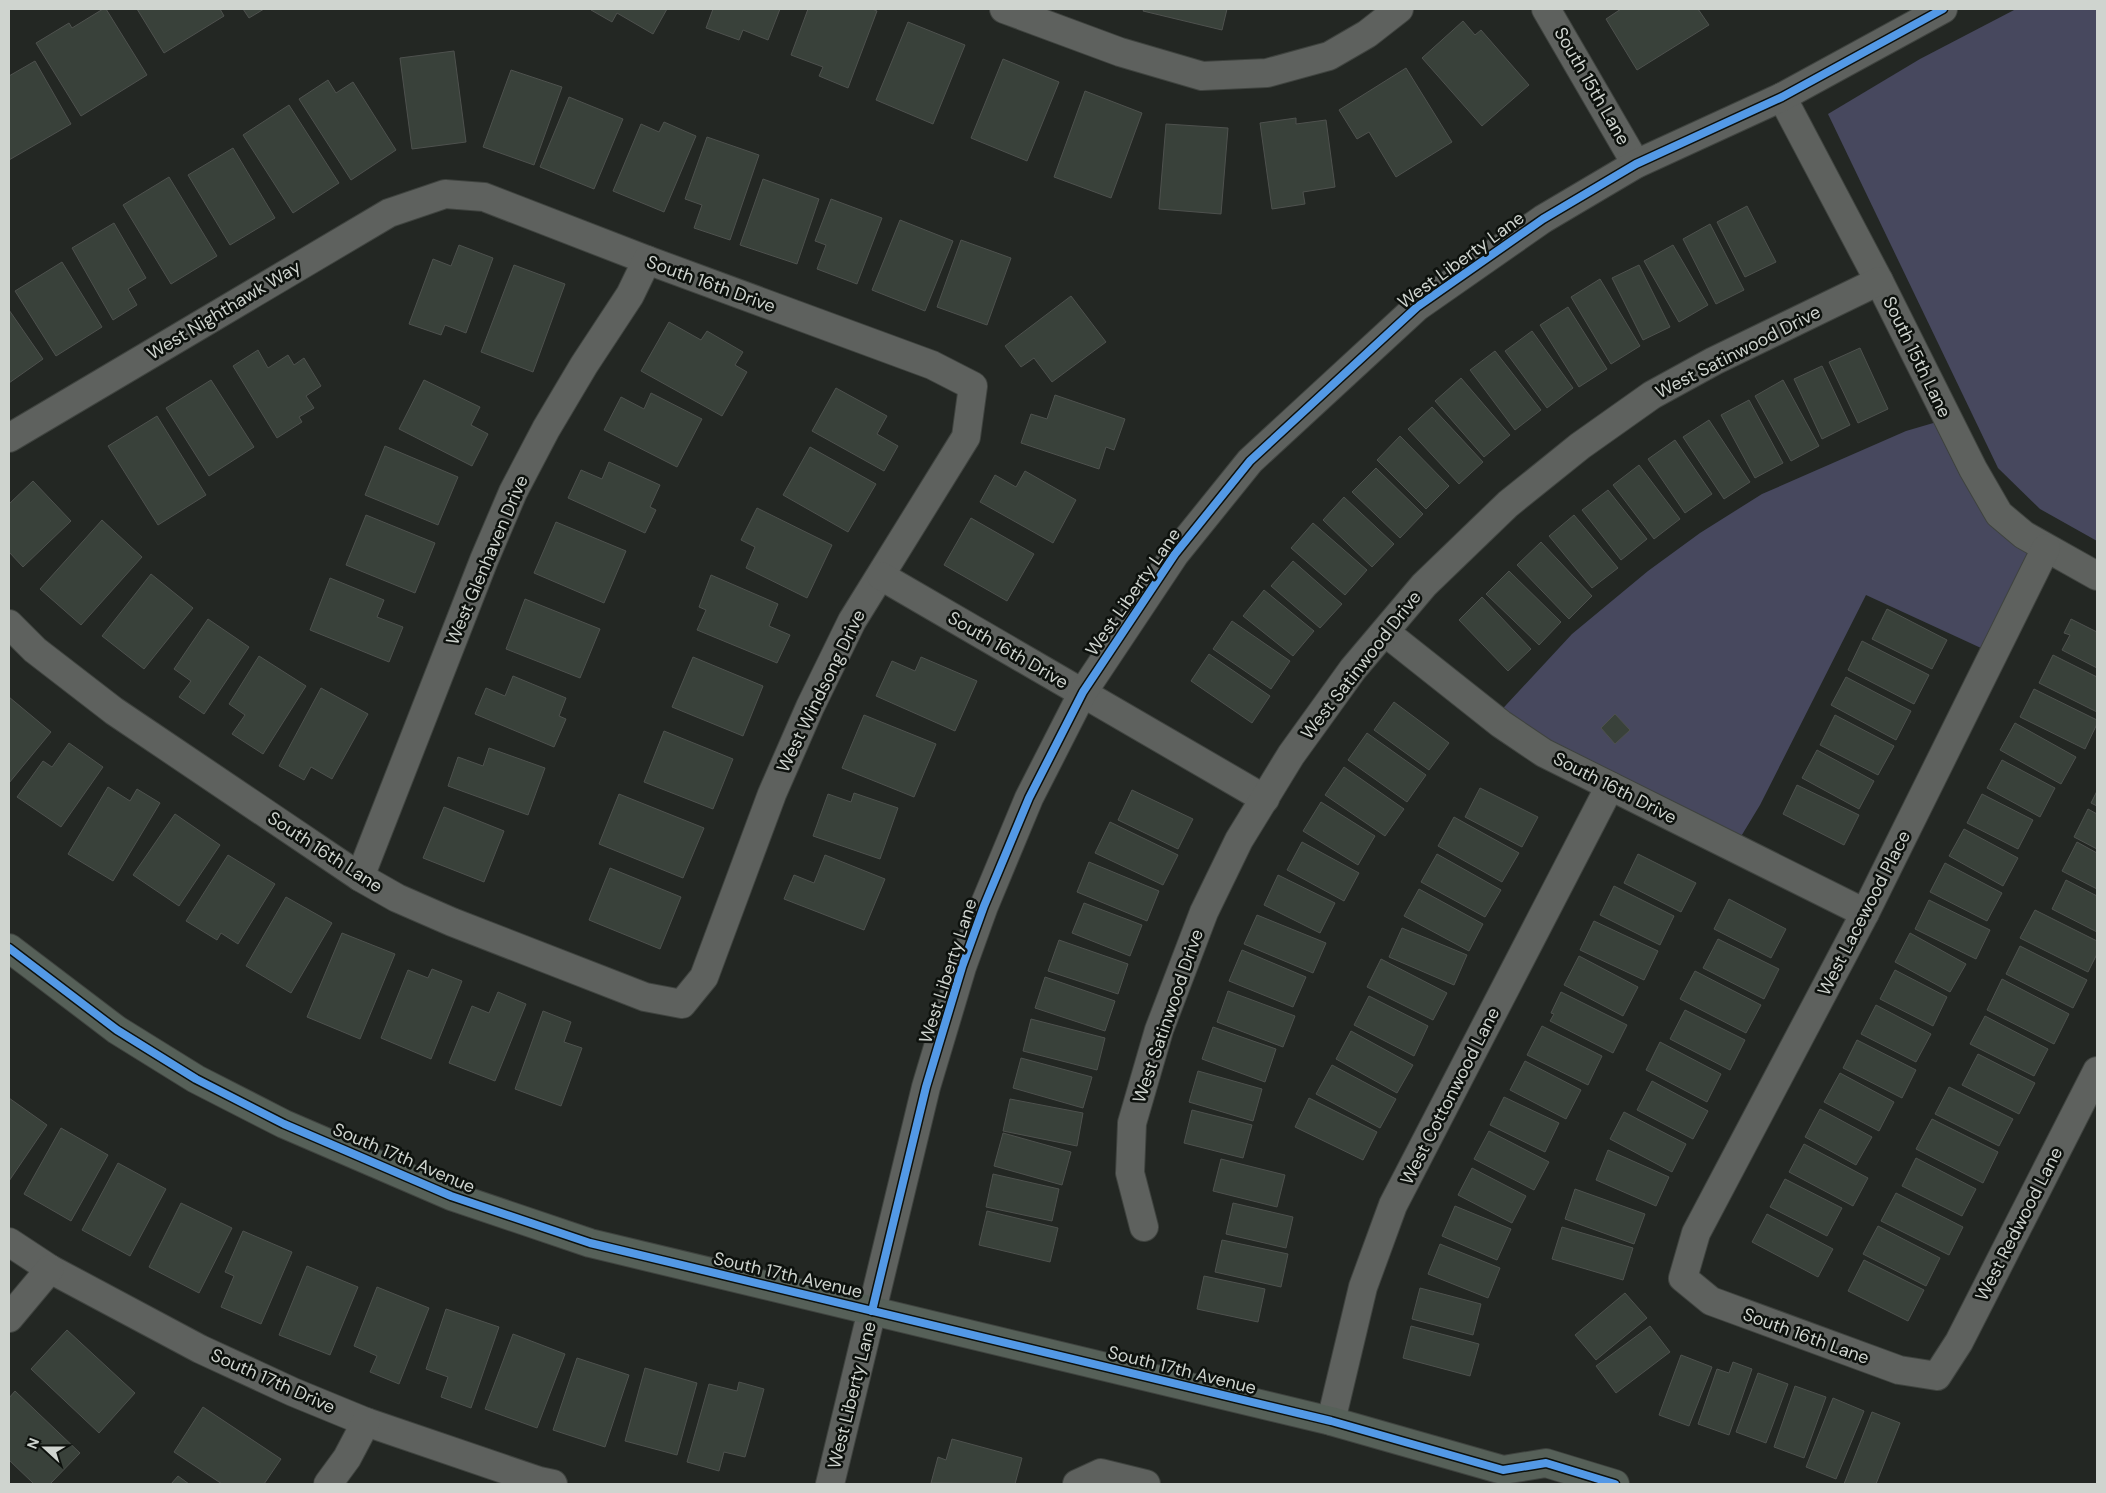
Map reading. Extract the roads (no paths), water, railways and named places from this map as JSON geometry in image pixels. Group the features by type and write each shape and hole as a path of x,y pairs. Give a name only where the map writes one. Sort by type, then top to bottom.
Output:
{"main road":[{"name":"South 17th Avenue","path":"9,948 117,1030 196,1079 284,1124 460,1199 590,1243 1331,1421 1510,1477 1546,1463 1615,1484"}],"street":[{"path":"1004,9 1120,52 1202,76 1267,73 1329,56 1368,34 1399,9"},
{"name":"South 15th Lane","path":"1546,9 1636,164"},
{"name":"West Liberty Lane","path":"830,1484 926,1087 962,967 984,906 1029,798 1083,692 1175,554 1250,461 1418,307 1543,219 1636,164 1782,97 1942,9"},
{"name":"South 15th Lane","path":"1782,97 1879,281 1973,470 1999,514 2024,535 2097,576"},
{"name":"South 16th Drive","path":"445,194 484,197 647,260 932,365 973,386"},
{"name":"West Nighthawk Way","path":"9,438 381,217 445,194"},
{"name":"West Glenhaven Drive","path":"360,876 484,560 513,492 546,429 584,365 630,295 647,260"},
{"name":"West Satinwood Drive","path":"1144,1226 1130,1173 1132,1123 1159,1030 1204,912 1239,840 1302,739 1353,669 1424,585 1508,504 1580,446 1652,395 1714,361 1879,281"},
{"name":"West Windsong Drive","path":"682,1004 704,977 772,794 810,706 852,622 966,437 973,386"},
{"name":"West Lacewood Place","path":"1683,1278 1696,1233 1865,913 2046,548"},
{"name":"South 16th Drive","path":"880,576 1265,799"},
{"name":"South 16th Lane","path":"9,624 35,650 114,711 360,876 397,898 452,922 646,997 682,1004"},
{"name":"South 16th Drive","path":"1385,632 1501,724 1544,753 1865,913"},
{"name":"West Cottonwood Lane","path":"1331,1421 1363,1287 1393,1205 1610,786"},
{"name":"West Redwood Lane","path":"1937,1376 1960,1342 2097,1071"},
{"name":"South 17th Drive","path":"9,1242 50,1269 200,1349 293,1392 366,1422 539,1481 553,1484"},
{"path":"9,1318 50,1269"},
{"name":"South 16th Lane","path":"1683,1278 1711,1301 1900,1370 1937,1376"},
{"path":"328,1484 346,1458 366,1422"},
{"path":"1077,1484 1101,1473 1146,1484"}]}
